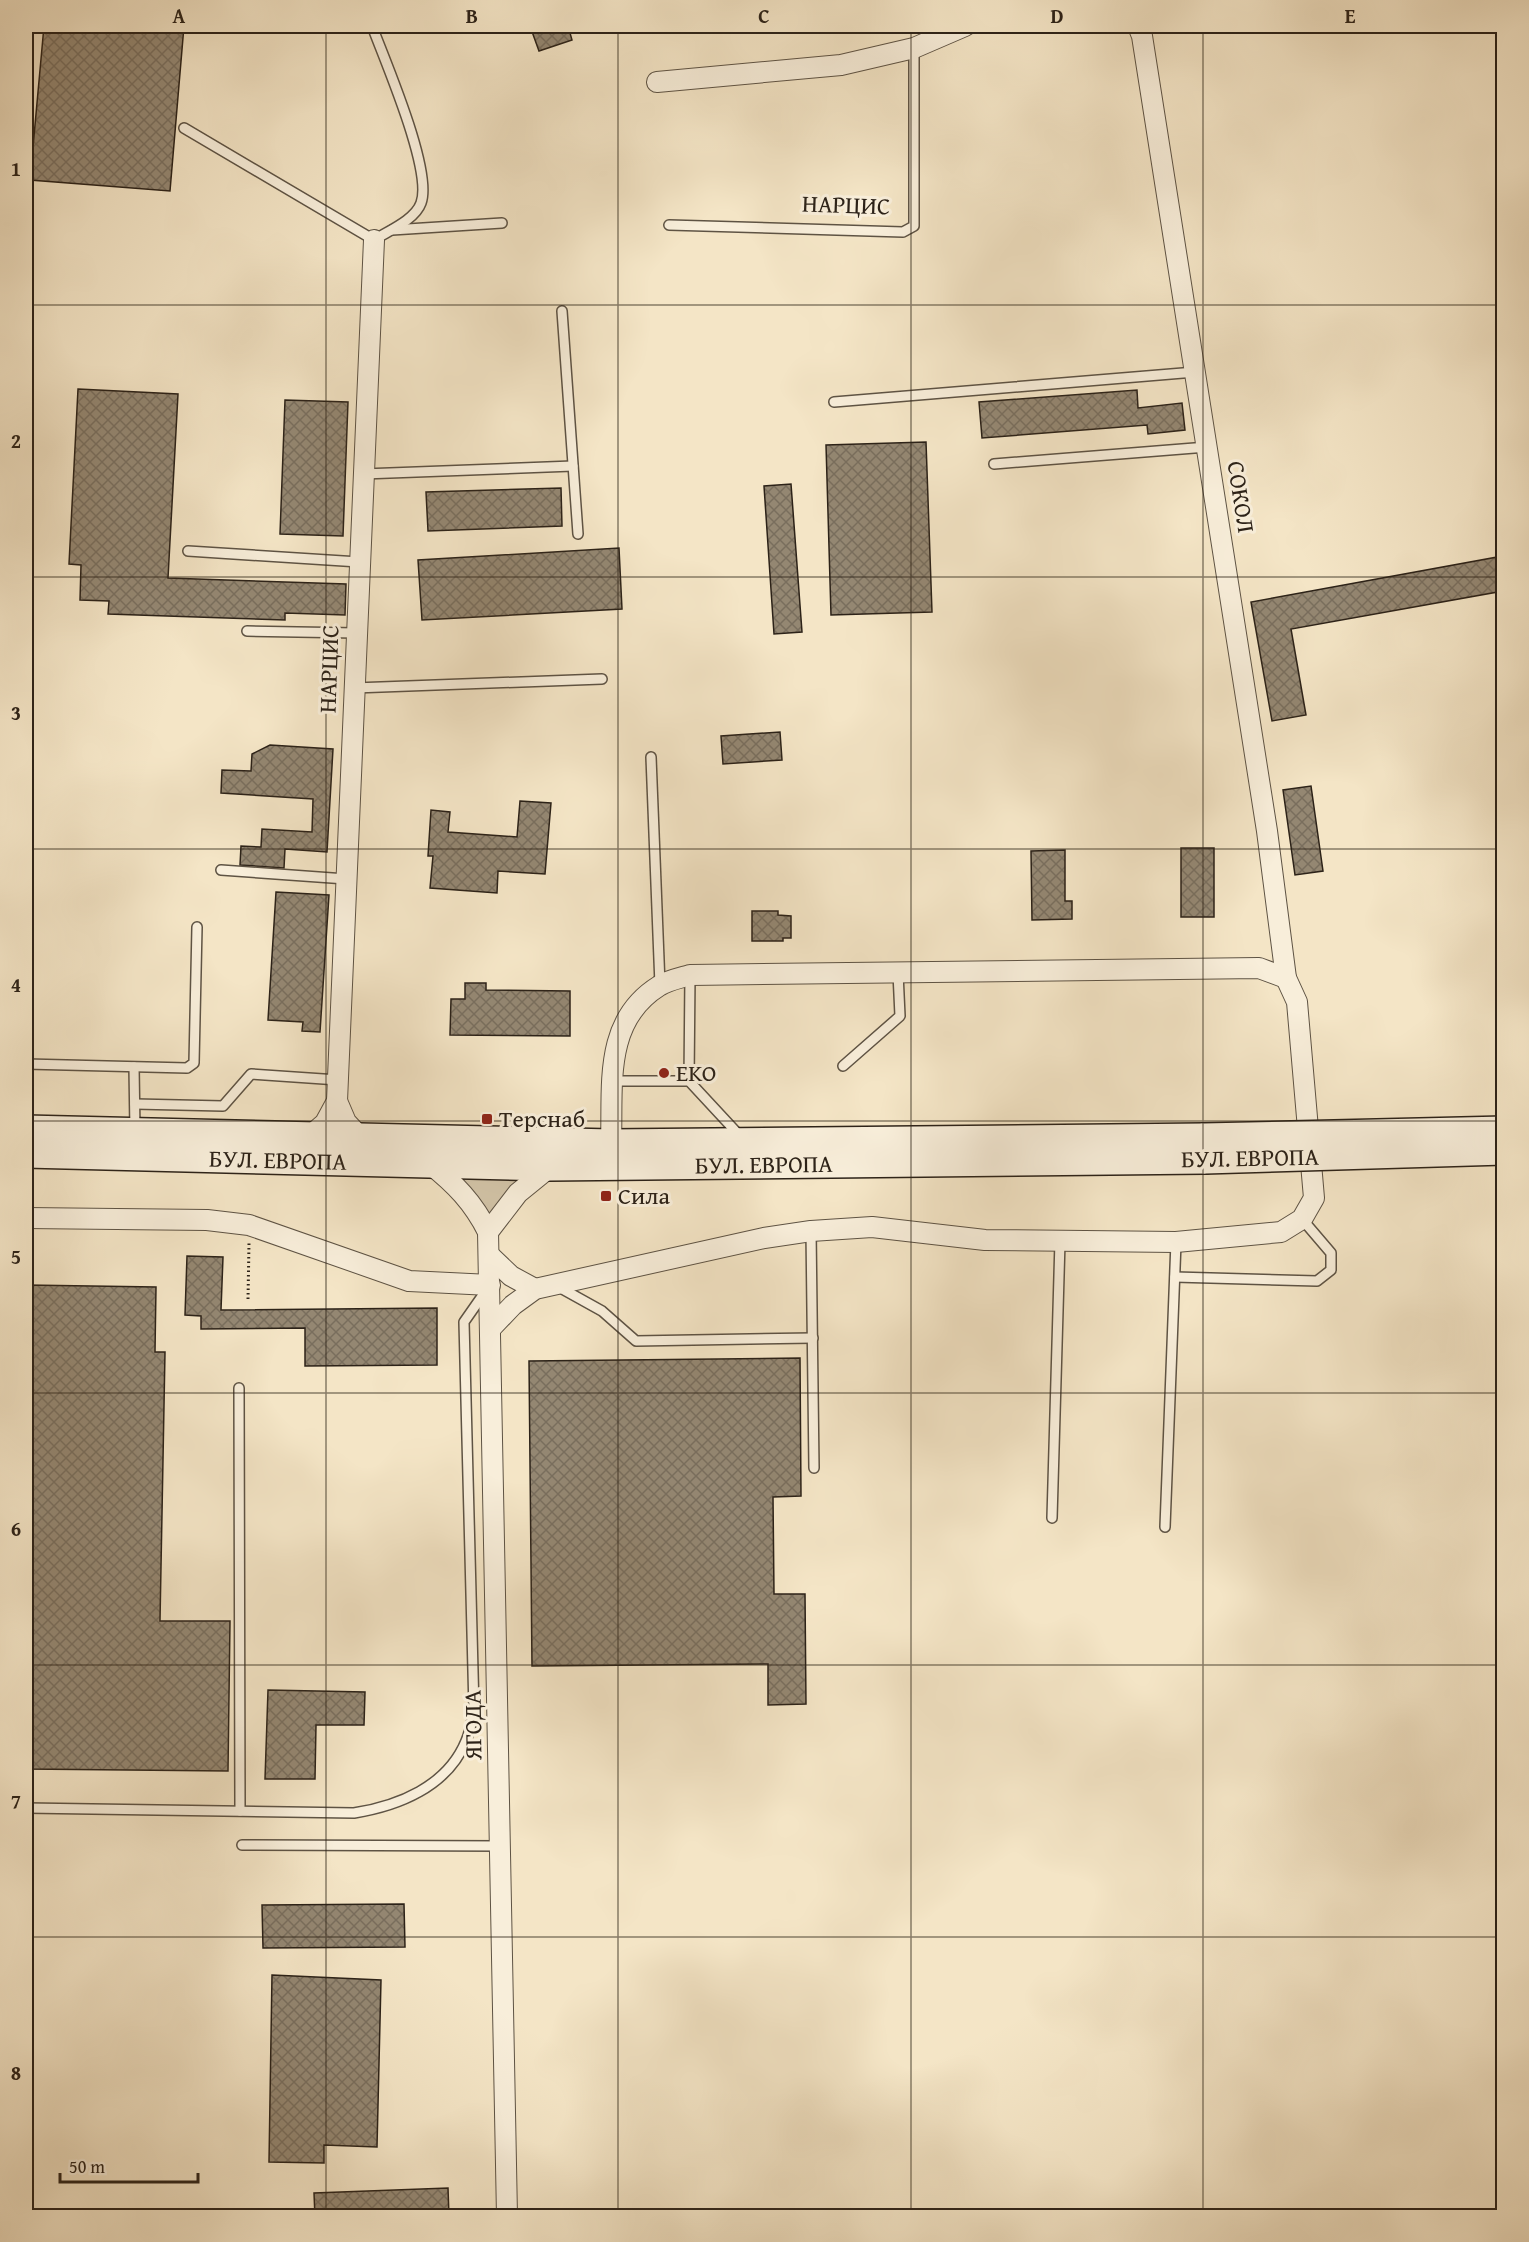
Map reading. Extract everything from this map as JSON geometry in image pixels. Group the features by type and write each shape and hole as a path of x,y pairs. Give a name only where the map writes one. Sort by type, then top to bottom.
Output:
{"main road":[{"name":"БУЛ. ЕВРОПА","path":"26,1130 611,1143 746,1142 1503,1151"},
{"name":"БУЛ. ЕВРОПА","path":"26,1154 550,1167 1205,1148 1503,1130"}],"street":[{"path":"657,82 841,65 914,48 964,26"},
{"name":"СОКОЛ","path":"1138,26 1142,36 1267,831 1286,978 1297,1002 1314,1198 1302,1219"},
{"name":"НАРЦИС","path":"337,1101 363,474 381,235"},
{"path":"611,1143 613,1081 618,1036 634,1007 660,985 690,975 1259,968 1286,978"},
{"path":"311,1135 325,1123 337,1101"},
{"path":"337,1101 346,1122 360,1137"},
{"path":"430,1164 458,1186 477,1209 488,1232 518,1193 550,1167"},
{"path":"26,1218 207,1220 249,1225 410,1281 490,1285"},
{"path":"491,1328 513,1305 545,1287 764,1238 812,1231 872,1227 985,1240 1176,1242 1281,1232 1302,1219"},
{"name":"ЯГОДА","path":"488,1232 507,2217"},
{"path":"489,1255 511,1276 545,1287"}],"lane":[{"path":"372,26 417,154 423,182 421,204 411,217 381,235"},
{"name":"НАРЦИС","path":"669,225 903,232 914,226 914,48"},
{"path":"184,128 381,235 502,223"},
{"path":"562,311 578,534"},
{"path":"834,402 1195,372"},
{"path":"994,464 1207,447"},
{"path":"363,474 573,466"},
{"path":"188,551 359,562"},
{"path":"247,631 356,633"},
{"path":"354,688 602,679"},
{"path":"651,757 660,985"},
{"path":"221,870 346,879"},
{"path":"26,1064 188,1068 194,1063 197,927"},
{"path":"843,1065 900,1016 898,973"},
{"path":"690,975 689,1081 746,1142"},
{"path":"134,1067 135,1133"},
{"path":"135,1104 224,1106 251,1074 338,1080"},
{"path":"613,1081 689,1081"},
{"path":"1175,1277 1317,1281 1331,1270 1331,1252 1302,1219"},
{"path":"812,1231 814,1468"},
{"path":"1052,1518 1060,1241"},
{"path":"1165,1527 1176,1242"},
{"path":"26,1808 354,1813 382,1808 410,1798 433,1783 451,1765 465,1743 474,1710 464,1322 490,1285"},
{"path":"545,1287 602,1311 636,1341 813,1338"},
{"path":"239,1388 240,1811"},
{"path":"242,1845 501,1846"}],"path":[{"path":"248,1299 249,1225"}],"shaded area":[{"path":"430,1164 550,1167 488,1232"}],"building":[{"path":"44,26 184,26 170,191 30,180"},
{"path":"530,26 568,26 572,40 539,51"},
{"path":"78,389 178,394 168,578 346,584 345,615 285,613 285,620 108,614 109,601 80,600 81,565 69,564"},
{"path":"1137,390 1138,408 1182,403 1185,430 1148,434 1147,425 982,438 979,402"},
{"path":"285,400 348,402 343,536 280,534"},
{"path":"926,442 932,612 831,615 826,445"},
{"path":"791,484 802,632 774,634 764,486"},
{"path":"561,488 562,526 428,531 426,492"},
{"path":"619,548 622,609 422,620 418,560"},
{"path":"1503,556 1503,591 1291,629 1306,715 1272,721 1251,602"},
{"path":"780,732 782,760 723,764 721,736"},
{"path":"270,745 333,749 327,852 285,849 284,868 240,865 241,846 261,847 262,829 312,832 313,799 221,793 222,770 251,771 252,754"},
{"path":"1311,786 1323,871 1295,875 1283,790"},
{"path":"520,801 551,803 545,874 498,871 497,893 430,888 433,856 428,856 431,810 450,812 448,832 517,837"},
{"path":"1181,848 1214,848 1214,917 1181,917"},
{"path":"1065,850 1065,901 1072,901 1072,919 1032,920 1031,851"},
{"path":"276,892 329,895 320,1032 302,1031 303,1022 268,1020"},
{"path":"752,911 778,911 778,915 791,916 791,938 783,938 783,941 752,941"},
{"path":"465,983 486,983 486,990 570,991 570,1036 450,1035 451,999 465,999"},
{"path":"187,1256 223,1257 221,1310 437,1308 437,1365 305,1366 305,1328 201,1329 201,1316 185,1315"},
{"path":"26,1285 156,1287 155,1352 165,1352 160,1621 230,1621 228,1771 26,1769"},
{"path":"800,1358 801,1496 773,1497 774,1594 805,1594 806,1704 768,1705 768,1664 532,1666 529,1361"},
{"path":"268,1690 365,1692 364,1725 316,1725 315,1779 265,1779"},
{"path":"404,1904 405,1947 263,1948 262,1905"},
{"path":"272,1975 381,1980 377,2147 324,2145 324,2163 269,2162"},
{"path":"448,2188 449,2217 315,2217 314,2193"}],"place":[{"name":"EKO","path":"664,1073"},
{"name":"Терснаб","path":"487,1119"},
{"name":"Сила","path":"606,1196"}]}
